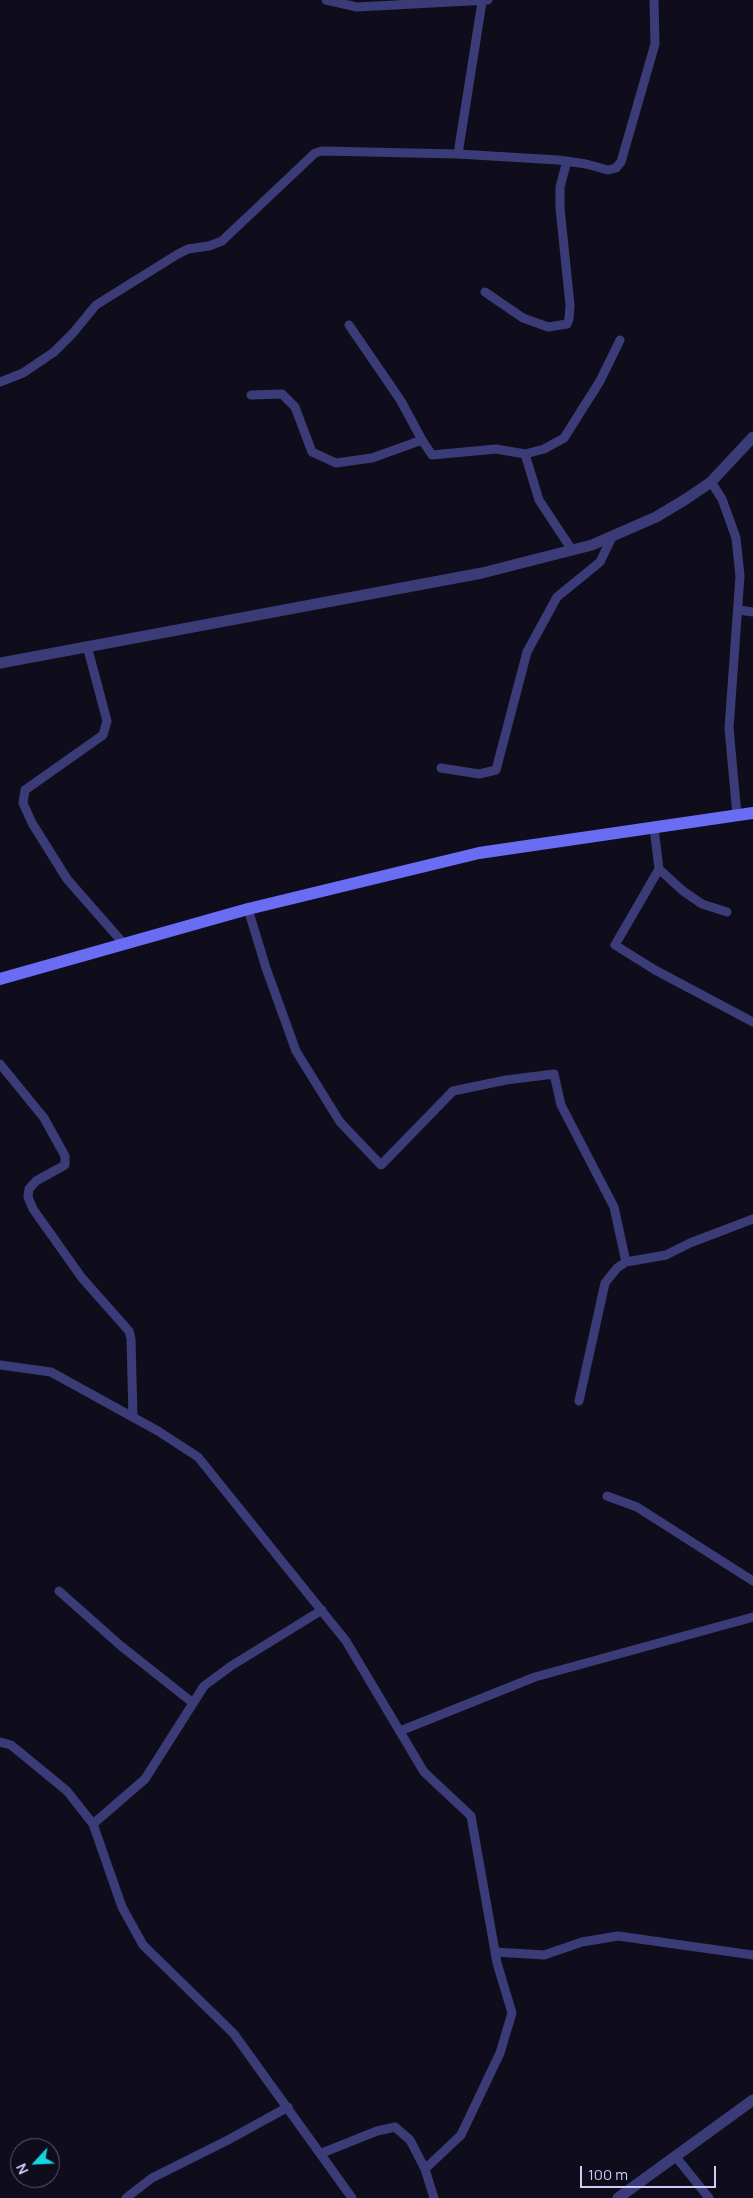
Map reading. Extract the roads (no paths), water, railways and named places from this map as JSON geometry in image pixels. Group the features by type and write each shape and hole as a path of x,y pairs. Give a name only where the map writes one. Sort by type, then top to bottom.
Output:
{"main road":[{"path":"0,979 248,909 479,853 753,812"}],"street":[{"path":"326,0 357,7 479,1 458,154"},
{"path":"0,382 23,373 54,352 73,333 96,305 178,254 188,249 209,246 222,241 315,153 322,151 458,154 567,161 608,170 616,168 621,162 656,44 654,0"},
{"path":"484,292 524,318 548,327 567,324 570,305 560,208 560,187 567,161"},
{"path":"349,324 401,401 422,440 432,454 496,449 525,454 544,449 564,438 600,381 620,340"},
{"path":"251,395 282,394 295,407 312,452 336,463 372,458 422,440"},
{"path":"0,663 482,572 572,550 612,537 656,517 711,482 753,437"},
{"path":"525,454 540,500 572,550"},
{"path":"711,482 722,499 736,538 740,576 729,728 737,815"},
{"path":"441,768 480,774 496,770 527,652 557,597 600,562 612,537"},
{"path":"739,610 753,612"},
{"path":"87,646 107,721 103,735 25,790 23,803 32,823 68,879 124,944"},
{"path":"654,828 659,869 615,945 655,970 753,1022"},
{"path":"659,869 683,891 702,904 727,912"},
{"path":"248,909 266,968 296,1050 340,1122 381,1165 453,1091 506,1080 554,1074 561,1105 614,1207 626,1262"},
{"path":"0,1064 40,1112 65,1156 65,1165 36,1181 29,1189 28,1197 33,1208 82,1278 129,1331 132,1339 133,1418"},
{"path":"579,1401 605,1283 617,1268 626,1262 666,1256 690,1243 753,1219"},
{"path":"0,1365 51,1372 158,1430 198,1457 346,1641 424,1772 471,1816 495,1952 512,2013 500,2052 461,2136 425,2169"},
{"path":"608,1496 638,1507 753,1581"},
{"path":"60,1591 122,1646 193,1702"},
{"path":"93,1824 145,1779 204,1686 230,1666 322,1610"},
{"path":"400,1730 535,1677 753,1617"},
{"path":"0,1742 11,1745 67,1791 93,1824 122,1907 143,1945 234,2034 322,2153 352,2198"},
{"path":"495,1952 544,1955 582,1942 618,1936 753,1954"},
{"path":"618,2198 753,2100"},
{"path":"126,2198 152,2178 288,2107"},
{"path":"322,2153 377,2131 395,2126 410,2140 425,2169 434,2198"},
{"path":"676,2157 709,2198"}]}
